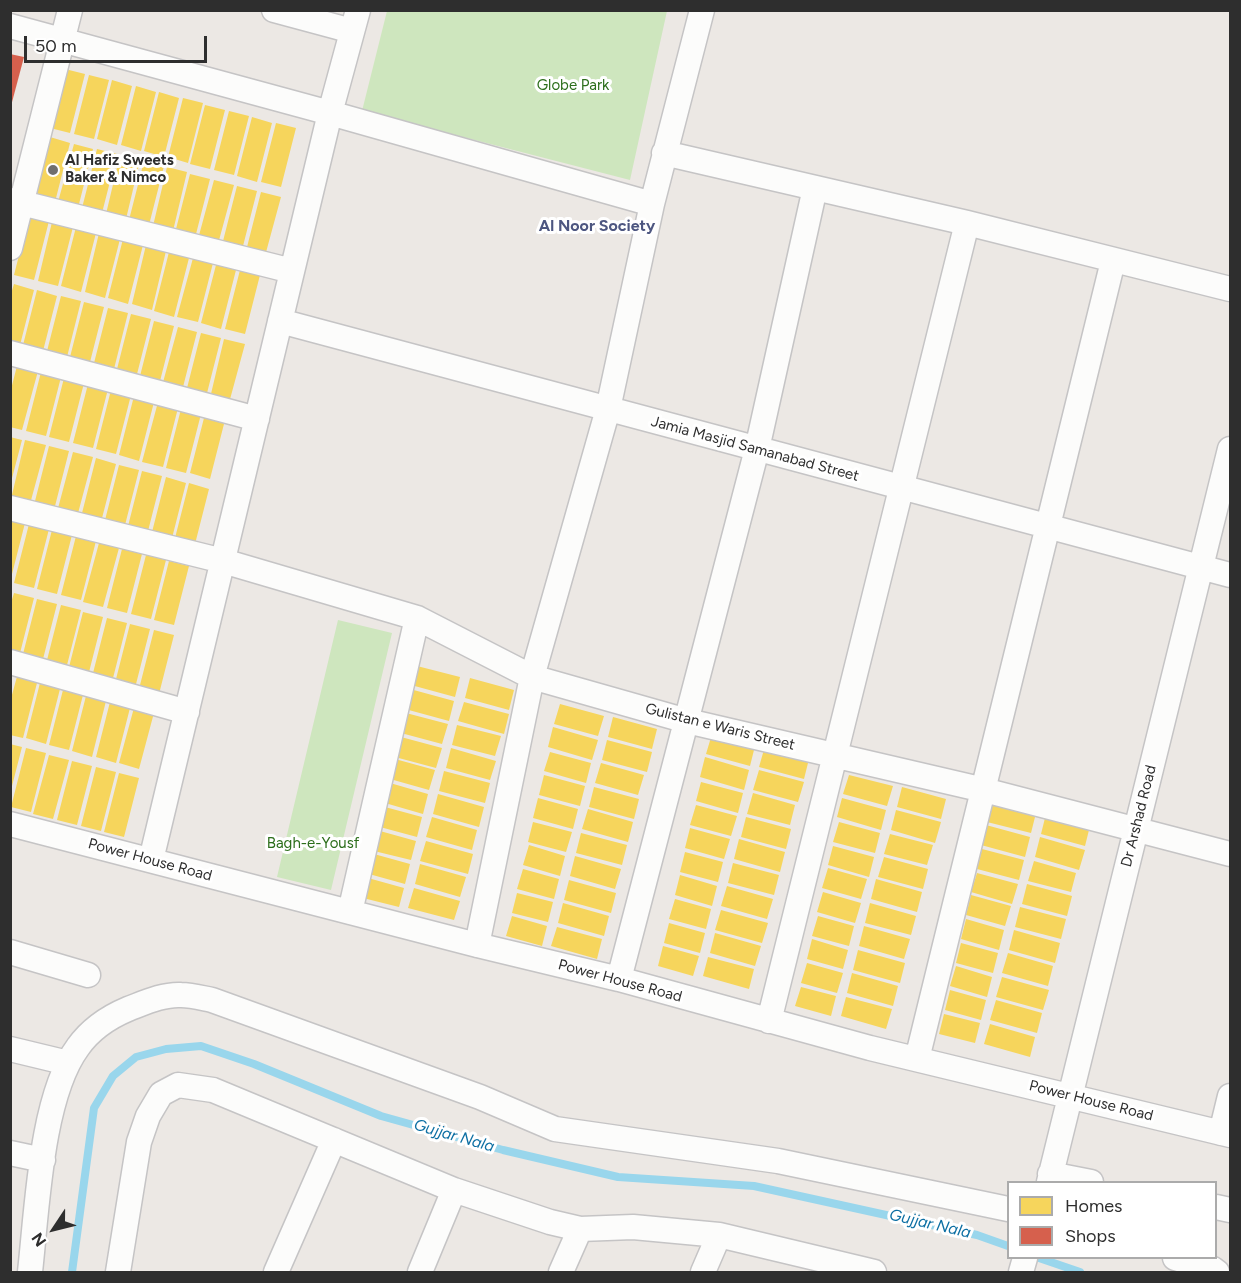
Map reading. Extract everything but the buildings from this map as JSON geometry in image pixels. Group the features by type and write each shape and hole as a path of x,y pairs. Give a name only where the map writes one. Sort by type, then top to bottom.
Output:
{"street":[{"path":"10,248 16,202 70,10"},
{"path":"151,860 330,113 355,21 274,10"},
{"path":"477,945 532,677 608,409 664,153 702,10"},
{"path":"10,26 652,204"},
{"path":"664,153 967,223 1230,289"},
{"path":"620,979 756,449 815,188"},
{"path":"16,202 292,272"},
{"path":"769,1022 967,223"},
{"path":"917,1059 1113,261"},
{"name":"Jamia Masjid Samanabad Street","path":"280,321 1230,575"},
{"path":"10,353 257,419"},
{"name":"Dr Arshad Road","path":"1049,1178 1230,449"},
{"name":"Gulistan e Waris Street","path":"10,508 223,561 417,618 532,677 687,721 984,790 1230,854"},
{"path":"350,912 417,618"},
{"path":"10,662 187,712"},
{"name":"Power House Road","path":"10,824 477,945 620,979 769,1022 1226,1134"},
{"path":"10,952 88,975"},
{"path":"30,1272 43,1161 57,1087 68,1064 78,1046 98,1026 118,1013 149,1001 178,994 212,1000 480,1097 555,1129 778,1161 1007,1209"},
{"path":"10,1049 68,1064"},
{"path":"118,1272 139,1142 148,1116 161,1094 178,1085 213,1090 454,1190 550,1222 580,1229 633,1227 719,1235 858,1270"},
{"path":"1226,1134 1230,1096"},
{"path":"276,1272 334,1140"},
{"path":"10,1153 43,1161"},
{"path":"1049,1178 1080,1181"},
{"path":"420,1272 454,1190"},
{"path":"561,1272 580,1229"},
{"path":"703,1272 719,1235"},
{"path":"1181,1259 1217,1272"}],"green space":[{"name":"Globe Park","path":"387,11 667,11 630,180 362,111"},
{"name":"Bagh-e-Yousf","path":"338,620 392,633 331,890 277,877"}],"waterway":[{"name":"Gujjar Nala","path":"72,1272 94,1108 113,1076 136,1057 166,1049 201,1046 254,1064 381,1116 503,1150 618,1177 754,1186 977,1235 1007,1246"},
{"name":"Gujjar Nala","path":"1042,1259 1080,1272"}],"place":[{"name":"Al Hafiz Sweets Baker & Nimco","path":"53,170"}],"district":[{"name":"Al Noor Society","path":"597,226"}]}
